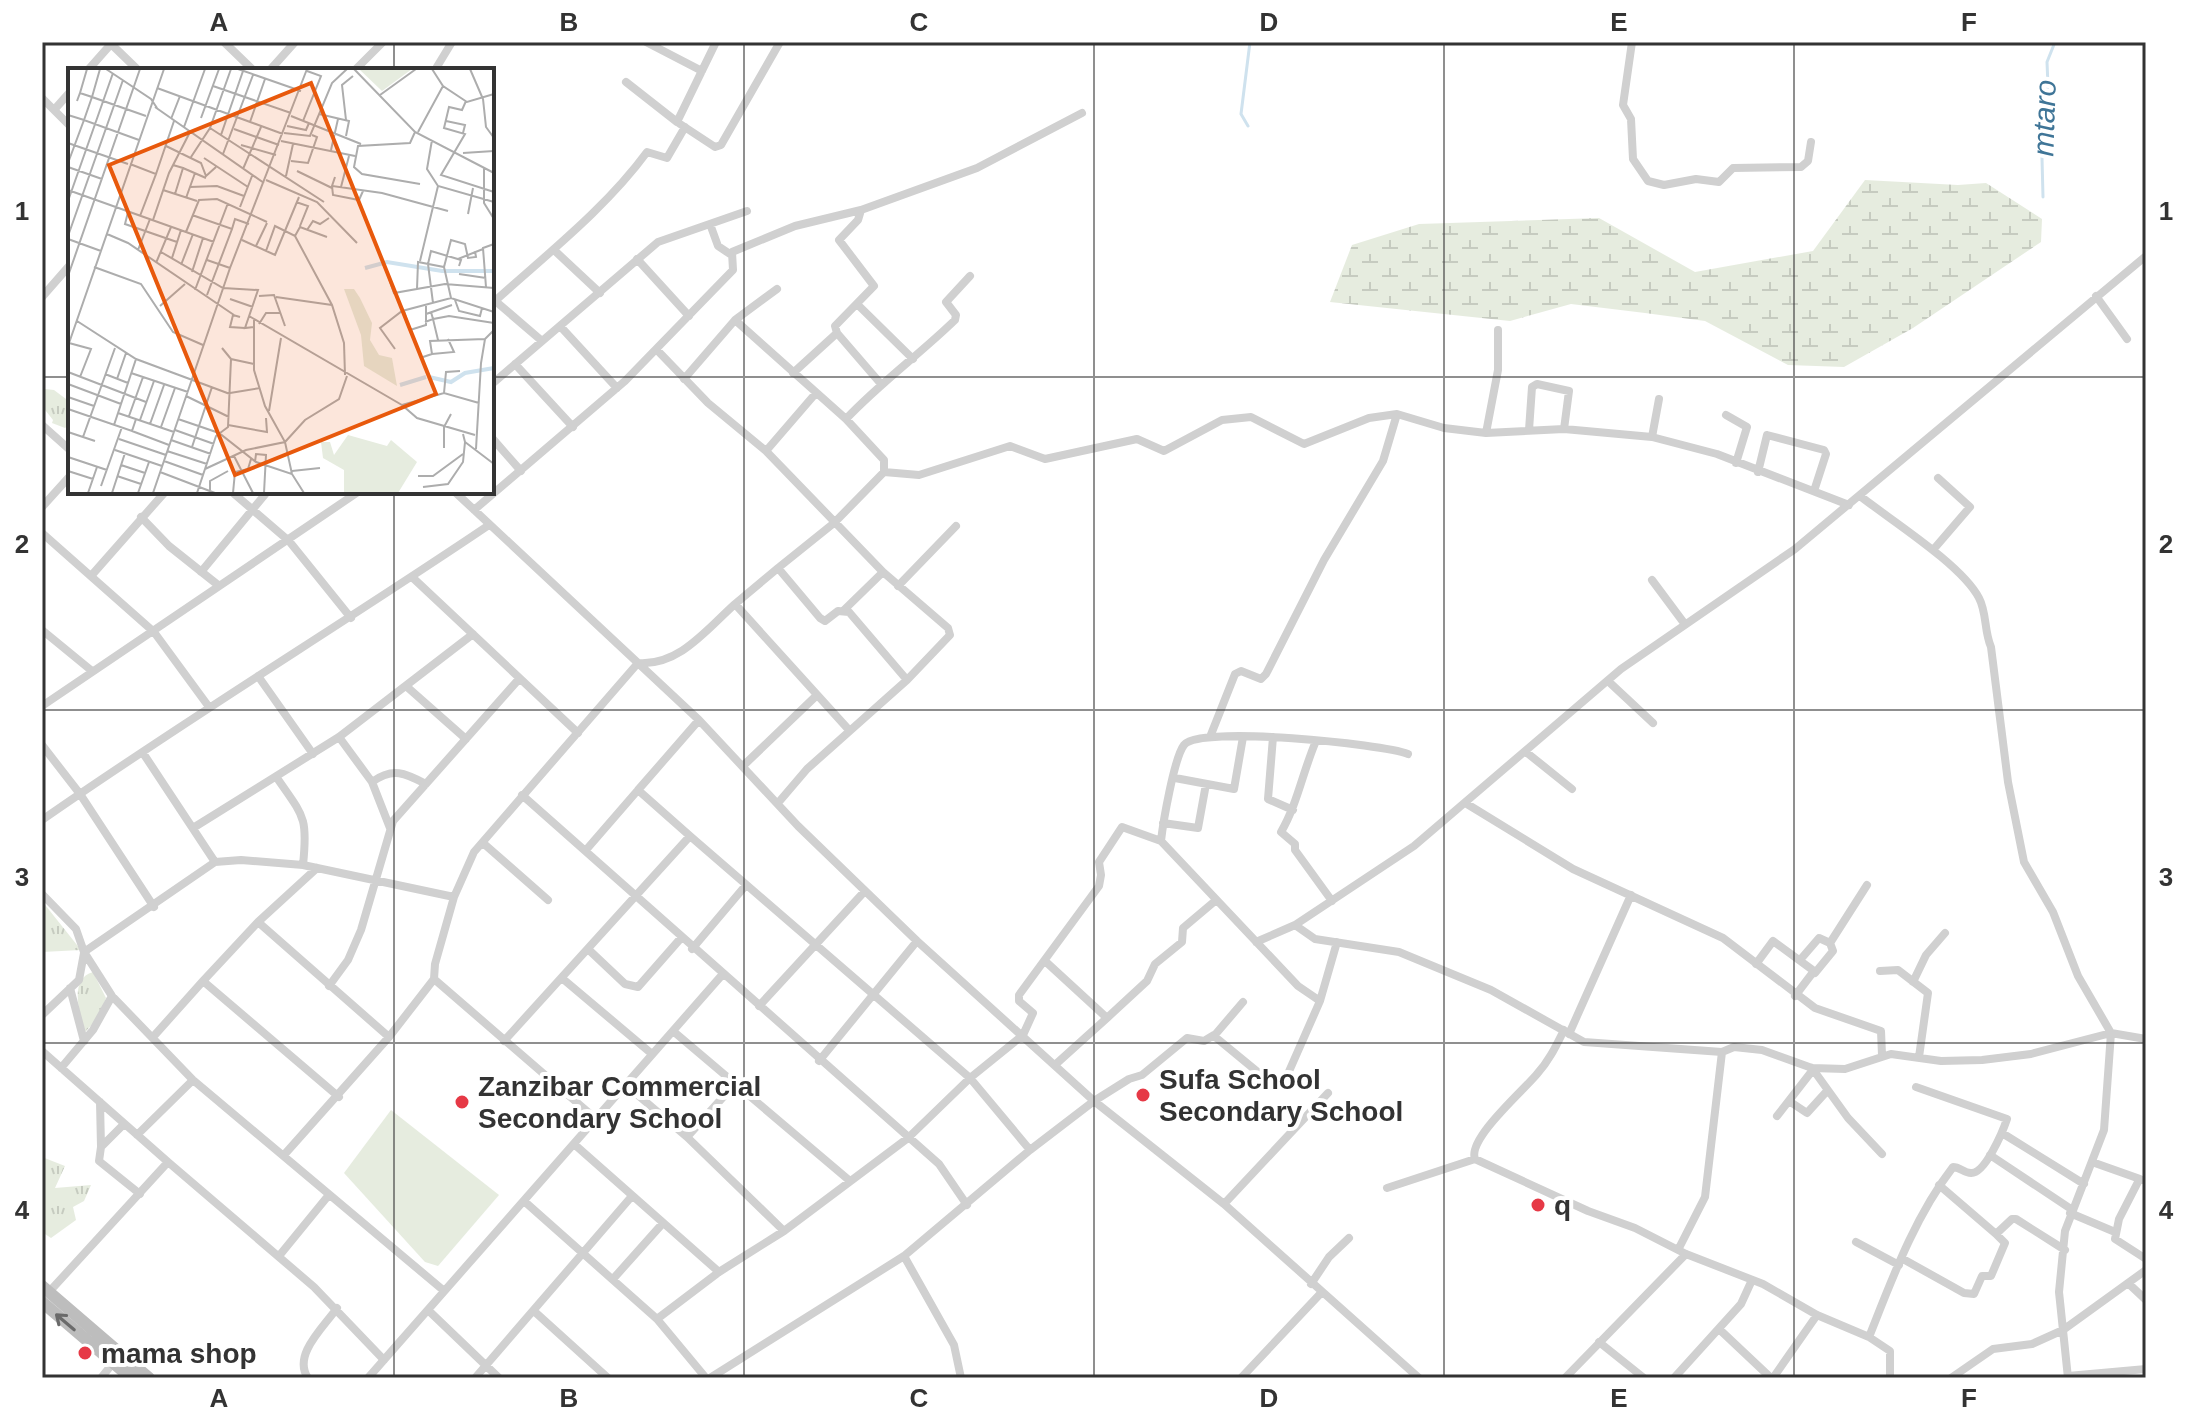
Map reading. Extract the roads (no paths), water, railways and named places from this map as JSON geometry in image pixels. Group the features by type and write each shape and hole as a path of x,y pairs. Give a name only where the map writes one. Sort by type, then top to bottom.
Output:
{"main road":[{"path":"44,1298 113,1363 149,1378"},
{"path":"44,1298 130,1372"}],"street":[{"path":"224,42 251,68"},
{"path":"272,68 295,42"},
{"path":"357,68 383,42"},
{"path":"436,68 452,42"},
{"path":"646,42 702,71"},
{"path":"542,341 494,300 554,250 636,170 647,152 667,158 716,42"},
{"path":"626,82 715,147 727,140 780,42"},
{"path":"1632,42 1623,105 1631,119 1633,159 1648,181 1664,185 1696,179 1719,182 1733,168 1801,167 1808,161 1811,142"},
{"path":"90,68 110,43 136,68"},
{"path":"54,110 68,94"},
{"path":"42,98 68,124"},
{"path":"730,254 795,226 861,210 977,168 1082,113"},
{"path":"861,210 858,220 838,238 874,282 873,289 837,321 837,333 881,384"},
{"path":"494,379 658,242 747,211"},
{"path":"494,493 617,388 733,270 730,254 718,246 710,224"},
{"path":"554,250 600,293"},
{"path":"1256,942 1295,925 1378,872 1467,804 1608,681 1684,623 1762,573 1849,505 2146,256"},
{"path":"637,259 689,316"},
{"path":"42,297 68,267"},
{"path":"846,419 955,320 956,315 946,302 970,276"},
{"path":"684,379 735,320 777,289"},
{"path":"2096,296 2127,339"},
{"path":"857,304 913,359"},
{"path":"638,663 655,665 671,660 834,523 884,472 884,460 846,419 735,320"},
{"path":"560,326 617,388"},
{"path":"1486,433 1498,370 1498,330"},
{"path":"793,373 837,333"},
{"path":"657,350 684,379 766,451 883,572 948,628 950,635 907,680 807,769 778,803"},
{"path":"515,364 573,427"},
{"path":"1529,430 1532,387 1537,384 1569,391 1564,429"},
{"path":"766,451 816,393"},
{"path":"1652,437 1659,399"},
{"path":"884,472 919,475 1010,446 1022,447 1033,456 1045,459 1137,439 1164,451 1222,420 1251,417 1304,444 1369,418 1397,414 1444,428 1486,433 1564,429 1652,437 1680,443 1849,505"},
{"path":"1210,737 1235,674 1241,671 1261,679 1266,674 1324,560 1383,461 1397,414"},
{"path":"1726,415 1767,435 1825,452 1814,491"},
{"path":"42,425 68,448"},
{"path":"1736,463 1747,427"},
{"path":"1758,472 1767,435"},
{"path":"494,440 521,471"},
{"path":"42,507 68,478"},
{"path":"1933,550 1970,507 1938,478"},
{"path":"91,576 163,494"},
{"path":"234,494 289,541 351,618"},
{"path":"201,572 265,494"},
{"path":"42,706 355,494"},
{"path":"457,494 699,720 864,892 917,941 1094,1101 1224,1204 1419,1378"},
{"path":"474,510 493,494"},
{"path":"1860,496 1933,550 1981,601 1985,632 1991,647 2008,782 2024,862 2053,912 2078,976 2111,1033 2104,1130 2084,1184 2070,1211 2059,1292 2068,1377 2146,1369"},
{"path":"141,517 218,585"},
{"path":"42,820 489,525"},
{"path":"898,586 956,526"},
{"path":"42,533 154,632 209,707"},
{"path":"778,568 820,618 830,620 883,572"},
{"path":"412,577 578,733"},
{"path":"1652,580 1684,623"},
{"path":"735,604 849,730"},
{"path":"844,610 907,680"},
{"path":"42,630 92,671"},
{"path":"193,828 339,737 473,634"},
{"path":"284,1155 339,1097 434,979 435,964 454,897 467,864 522,795 638,663"},
{"path":"258,676 313,754"},
{"path":"329,986 348,960 361,930 390,829 519,679"},
{"path":"1608,681 1653,723"},
{"path":"406,686 466,739"},
{"path":"743,766 816,696"},
{"path":"586,850 699,720"},
{"path":"339,737 372,782 390,829"},
{"path":"1161,841 1184,745 1210,737 1273,737 1363,747 1387,746 1408,754"},
{"path":"1175,778 1231,790 1236,787 1243,737"},
{"path":"1273,737 1268,799 1293,810"},
{"path":"1316,741 1299,781 1293,810 1281,832 1295,844 1332,901"},
{"path":"42,745 80,794 154,907"},
{"path":"1526,752 1572,789"},
{"path":"143,753 215,862"},
{"path":"372,782 384,773 404,772 426,784"},
{"path":"277,778 304,817 308,829 303,865"},
{"path":"1163,823 1198,828 1206,784"},
{"path":"638,790 970,1078 1030,1150"},
{"path":"522,795 692,949 939,1164 967,1205"},
{"path":"1467,804 1553,858 1723,938 1795,996 1815,1008 1883,1031 1882,1055"},
{"path":"657,1319 719,1272 784,1231 908,1138 970,1078 1023,1035 1033,1013 1019,1001 1019,995 1099,886 1099,862 1122,827 1161,841 1298,986 1320,1001"},
{"path":"504,1041 690,836"},
{"path":"483,843 548,900"},
{"path":"42,1015 79,980 84,952 154,907 215,862 241,860 303,865 454,897"},
{"path":"153,1037 258,922 317,868"},
{"path":"692,949 746,885"},
{"path":"1830,943 1867,885"},
{"path":"759,1006 864,892"},
{"path":"42,894 76,929 84,952 112,996 193,1080 443,1290"},
{"path":"1475,1159 1474,1148 1497,1116 1538,1073 1566,1032 1631,895"},
{"path":"1056,1064 1147,981 1155,964 1182,942 1183,928 1215,901"},
{"path":"258,922 389,1037"},
{"path":"1295,925 1315,939 1399,952 1491,990 1595,1046 1722,1052 1734,1047 1762,1050 1812,1069 1854,1069 1882,1055 1941,1061 1982,1060 2031,1054 2111,1033 2146,1039"},
{"path":"1913,982 1926,955 1945,933"},
{"path":"589,950 625,984 638,987 681,938"},
{"path":"1795,996 1834,950 1830,943 1819,938 1800,960"},
{"path":"819,1061 917,941"},
{"path":"1756,964 1773,941 1815,973"},
{"path":"1214,1035 1241,1062 1281,1087 1320,1001 1337,942"},
{"path":"1045,961 1107,1018"},
{"path":"1880,971 1893,969 1928,993 1919,1057"},
{"path":"368,1378 722,975"},
{"path":"434,979 596,1119"},
{"path":"563,979 652,1054"},
{"path":"203,981 339,1097"},
{"path":"70,988 84,1041"},
{"path":"61,1068 84,1041 112,996"},
{"path":"524,1201 657,1319 708,1378 904,1256 1030,1150 1094,1101 1129,1079 1142,1075 1187,1038 1204,1041 1214,1035 1243,1002"},
{"path":"673,1031 850,1181"},
{"path":"42,1051 337,1308 384,1360"},
{"path":"1565,1378 1682,1252 1705,1197 1722,1052"},
{"path":"1812,1069 1827,1091 1882,1154"},
{"path":"1777,1116 1812,1069"},
{"path":"137,1135 193,1080"},
{"path":"626,1085 687,1137 784,1231"},
{"path":"687,1137 734,1085"},
{"path":"1869,1337 1939,1185 1953,1167 1974,1173 1990,1155 2007,1119 1916,1087"},
{"path":"1789,1101 1807,1113 1827,1091"},
{"path":"1224,1204 1328,1093"},
{"path":"100,1102 99,1161 140,1194"},
{"path":"101,1147 124,1124"},
{"path":"2002,1133 2084,1184"},
{"path":"574,1144 719,1272"},
{"path":"1990,1155 2070,1211 2115,1232"},
{"path":"1387,1188 1475,1159 1752,1280 1817,1315 1869,1337 1890,1351 1890,1378"},
{"path":"44,1298 69,1267 168,1162"},
{"path":"2092,1162 2143,1180 2115,1232 2116,1241 2146,1259"},
{"path":"1856,1242 1964,1293 1974,1294 1982,1276 1991,1276 2005,1243 1939,1185"},
{"path":"279,1256 328,1196"},
{"path":"475,1378 632,1196"},
{"path":"1996,1234 2016,1219 2065,1250"},
{"path":"613,1279 663,1223"},
{"path":"1311,1284 1329,1257 1349,1238"},
{"path":"904,1256 954,1345 961,1378"},
{"path":"1954,1377 1993,1349 2032,1344 2063,1330 2146,1270"},
{"path":"1674,1378 1741,1304 1752,1280"},
{"path":"2129,1284 2146,1300"},
{"path":"1241,1378 1321,1293"},
{"path":"308,1378 302,1363 305,1354 337,1308"},
{"path":"428,1310 499,1378"},
{"path":"535,1312 608,1378"},
{"path":"1719,1329 1772,1378 1817,1315"},
{"path":"1599,1342 1644,1378"},
{"path":"101,1378 113,1363"}],"waterway":[{"path":"1248,126 1241,114 1250,42"},
{"name":"mtaro","path":"2043,197 2041,119 2048,86 2047,62 2055,42"}],"place":[{"name":"Sufa School Secondary School","path":"1143,1095"},
{"name":"Zanzibar Commercial Secondary School","path":"462,1102"},
{"name":"q","path":"1538,1205"},
{"name":"mama shop","path":"85,1353"}]}
